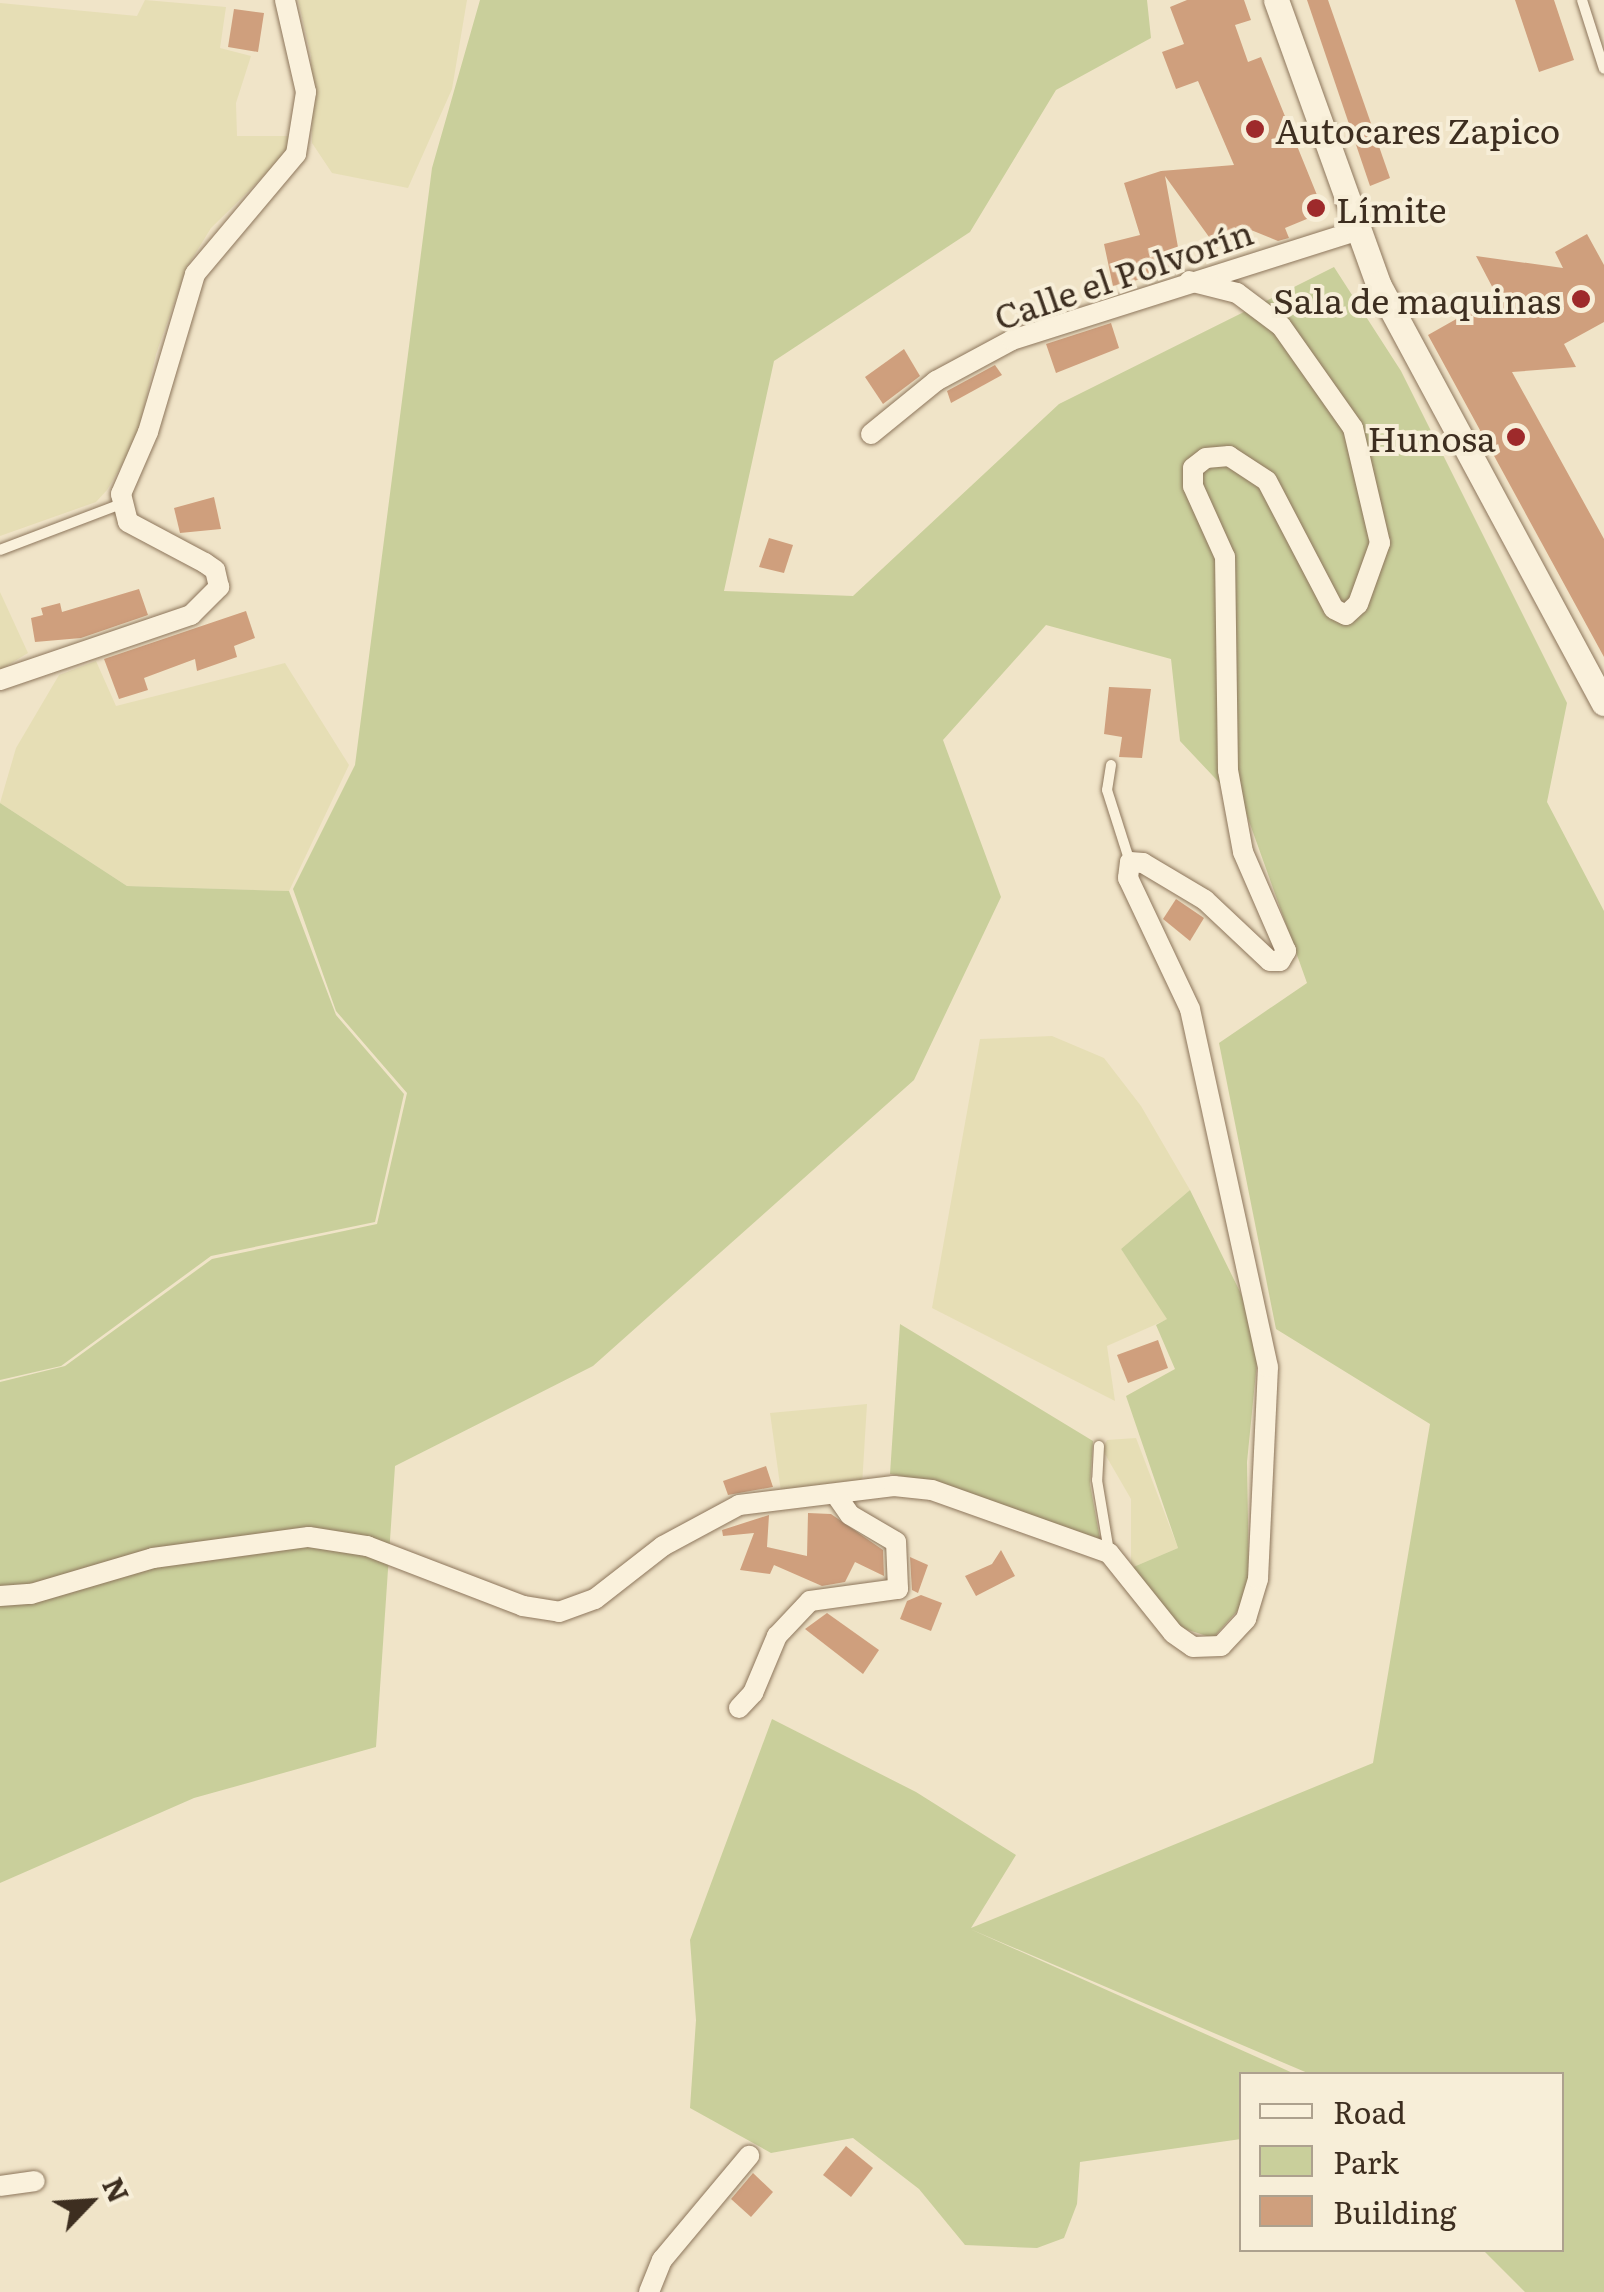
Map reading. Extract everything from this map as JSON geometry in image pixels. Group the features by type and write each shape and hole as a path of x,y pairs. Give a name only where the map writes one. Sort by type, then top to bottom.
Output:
{"street":[{"path":"0,680 162,627 204,608 214,597 215,570 136,530 121,504 194,274 296,154 306,92 285,0"},
{"path":"1276,0 1359,230 1416,364 1604,703"},
{"name":"Calle el Polvorín","path":"871,434 936,381 1012,340 1359,230"},
{"path":"0,1596 32,1594 152,1558 309,1537 366,1546 523,1606 559,1612 594,1599 663,1546 728,1509 878,1486 932,1490 1109,1553 1173,1633 1193,1646 1221,1646 1246,1620 1258,1580 1268,1367 1211,1086 1190,1009 1128,878 1130,862 1205,900 1270,961 1280,961 1286,951 1243,852 1228,770 1225,558 1192,486 1193,468 1206,458 1229,456 1267,481 1334,609 1346,616 1358,604 1380,543 1353,428 1281,326 1237,293 1189,281"},
{"path":"739,1708 753,1693 777,1636 810,1600 898,1589 896,1542 850,1516 836,1495"},
{"path":"649,2292 662,2260 749,2156"},
{"path":"0,2186 35,2181"}],"lane":[{"path":"1582,0 1604,69"},
{"path":"0,550 121,504"},
{"path":"1111,765 1106,790 1130,862"},
{"path":"1099,1446 1097,1480 1109,1553"}],"shaded area":[{"path":"145,0 226,7 220,48 251,56 236,103 237,136 293,136 283,157 211,228 187,267 156,354 137,439 107,490 96,502 0,536 0,3 137,16"},
{"path":"298,0 467,0 452,89 408,188 332,173 312,143 311,56"},
{"path":"0,592 28,653 0,670"},
{"path":"96,661 116,706 285,663 349,765 289,891 127,886 0,803 16,748 59,675"},
{"path":"1052,1036 1104,1058 1141,1106 1190,1190 1121,1249 1168,1319 1107,1346 1115,1401 932,1308 980,1039"},
{"path":"867,1404 862,1485 781,1492 770,1413"},
{"path":"1136,1438 1178,1548 1131,1568 1131,1499 1102,1449 1107,1440"}],"green space":[{"path":"480,0 1147,0 1151,38 1056,90 970,232 774,361 724,591 853,596 1059,404 1334,267 1401,371 1567,703 1547,802 1604,911 1604,2292 1525,2292 1485,2252 1564,2252 1564,2072 1305,2072 970,1929 1291,2072 1239,2072 1239,2139 1080,2162 1077,2204 1064,2238 1037,2248 965,2245 919,2189 853,2138 771,2153 690,2108 696,2020 690,1940 772,1719 916,1792 1016,1855 971,1928 1373,1763 1430,1424 1276,1329 1219,1043 1307,983 1245,810 1180,741 1171,659 1046,625 943,740 1001,897 914,1080 593,1366 395,1466 376,1747 194,1798 0,1883 0,1382 65,1366 212,1259 377,1224 407,1093 336,1011 293,889 355,765 432,168"},
{"path":"0,803 127,886 289,891 336,1015 404,1094 375,1222 211,1256 61,1366 0,1380"},
{"path":"1190,1190 1246,1304 1257,1362 1247,1462 1249,1584 1238,1610 1213,1638 1182,1628 1131,1568 1178,1548 1126,1396 1175,1369 1156,1325 1167,1319 1121,1249"},
{"path":"900,1324 1093,1441 1090,1484 1100,1539 929,1481 890,1474"}],"building":[{"path":"1187,0 1244,0 1251,20 1235,25 1248,62 1261,57 1319,200 1314,216 1285,228 1289,238 1278,241 1251,230 1217,248 1165,176 1182,269 1113,286 1104,244 1140,235 1124,183 1161,171 1234,165 1198,81 1176,89 1162,52 1184,44 1170,7"},
{"path":"1307,0 1328,0 1390,178 1370,186"},
{"path":"1515,0 1554,0 1574,60 1539,72"},
{"path":"234,9 264,13 258,52 228,47"},
{"name":"Hunosa","path":"1587,234 1604,265 1604,322 1564,344 1576,367 1512,372 1604,539 1604,657 1428,335 1497,296 1476,256 1563,268 1555,252"},
{"path":"1111,323 1119,348 1056,373 1046,344"},
{"path":"904,349 920,376 883,404 865,377"},
{"path":"995,365 1002,375 951,403 947,391"},
{"path":"214,497 221,529 180,533 174,508"},
{"path":"769,538 793,545 784,573 759,567"},
{"path":"139,589 148,615 81,638 35,642 31,618 43,615 41,608 60,603 62,612"},
{"path":"246,611 255,638 234,646 237,657 197,671 195,659 144,678 148,690 119,699 104,659"},
{"path":"1109,687 1151,689 1142,758 1119,757 1122,737 1104,734"},
{"path":"1176,899 1204,918 1190,941 1163,919"},
{"path":"1158,1340 1168,1368 1128,1383 1117,1355"},
{"path":"766,1466 773,1487 728,1495 723,1481"},
{"path":"808,1513 831,1514 883,1550 884,1576 855,1562 845,1582 822,1586 774,1565 770,1574 740,1570 754,1533 723,1536 722,1530 769,1515 767,1547 807,1556"},
{"path":"1001,1550 1015,1576 976,1596 965,1576 992,1564"},
{"path":"910,1557 928,1565 918,1593 912,1590"},
{"path":"921,1595 942,1603 931,1631 900,1619 907,1601"},
{"path":"827,1613 879,1650 863,1674 805,1629"},
{"path":"846,2146 873,2168 851,2197 823,2175"},
{"path":"753,2173 773,2192 751,2217 731,2199"}],"place":[{"name":"Autocares Zapico","path":"1255,129"},
{"name":"Límite","path":"1316,208"},
{"name":"Sala de maquinas","path":"1581,299"},
{"name":"Hunosa","path":"1516,437"}]}
